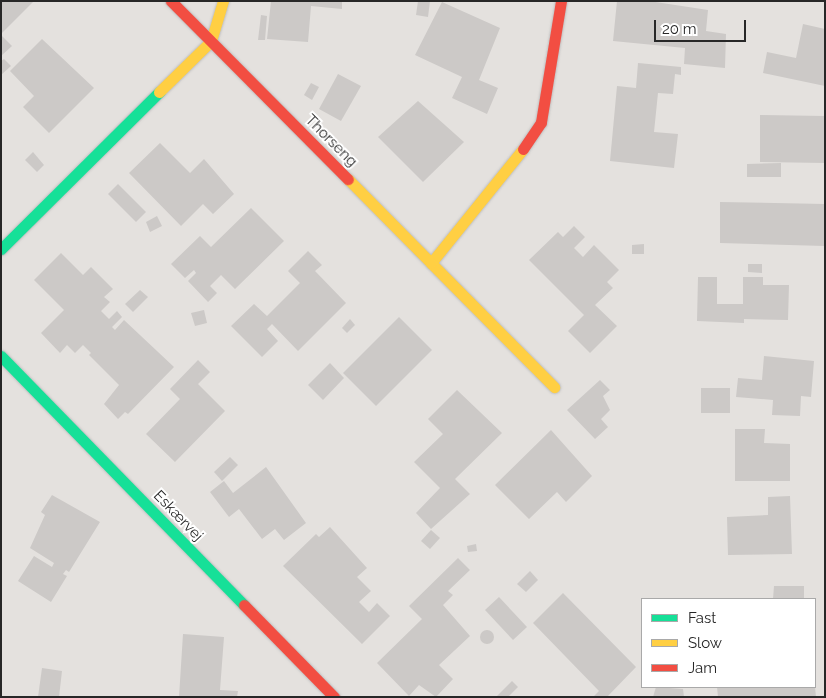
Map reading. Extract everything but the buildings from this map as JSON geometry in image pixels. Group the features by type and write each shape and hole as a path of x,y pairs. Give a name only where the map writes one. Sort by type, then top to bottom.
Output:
{"street":[{"name":"Thorseng","path":"171,1 554,388"},
{"path":"1,249 211,41 223,1"},
{"path":"431,263 524,148 541,122 561,1"},
{"name":"Eskærvej","path":"1,356 334,697"}],"traffic: fast":[{"path":"1,249 159,92"},
{"path":"1,356 244,605"}],"traffic: slow":[{"path":"159,92 211,41 223,1"},
{"path":"523,149 431,263 554,387"},
{"path":"348,179 431,263"}],"traffic: jam":[{"path":"171,1 348,179"},
{"path":"523,149 541,122 561,1"},
{"path":"244,605 334,697"}]}
